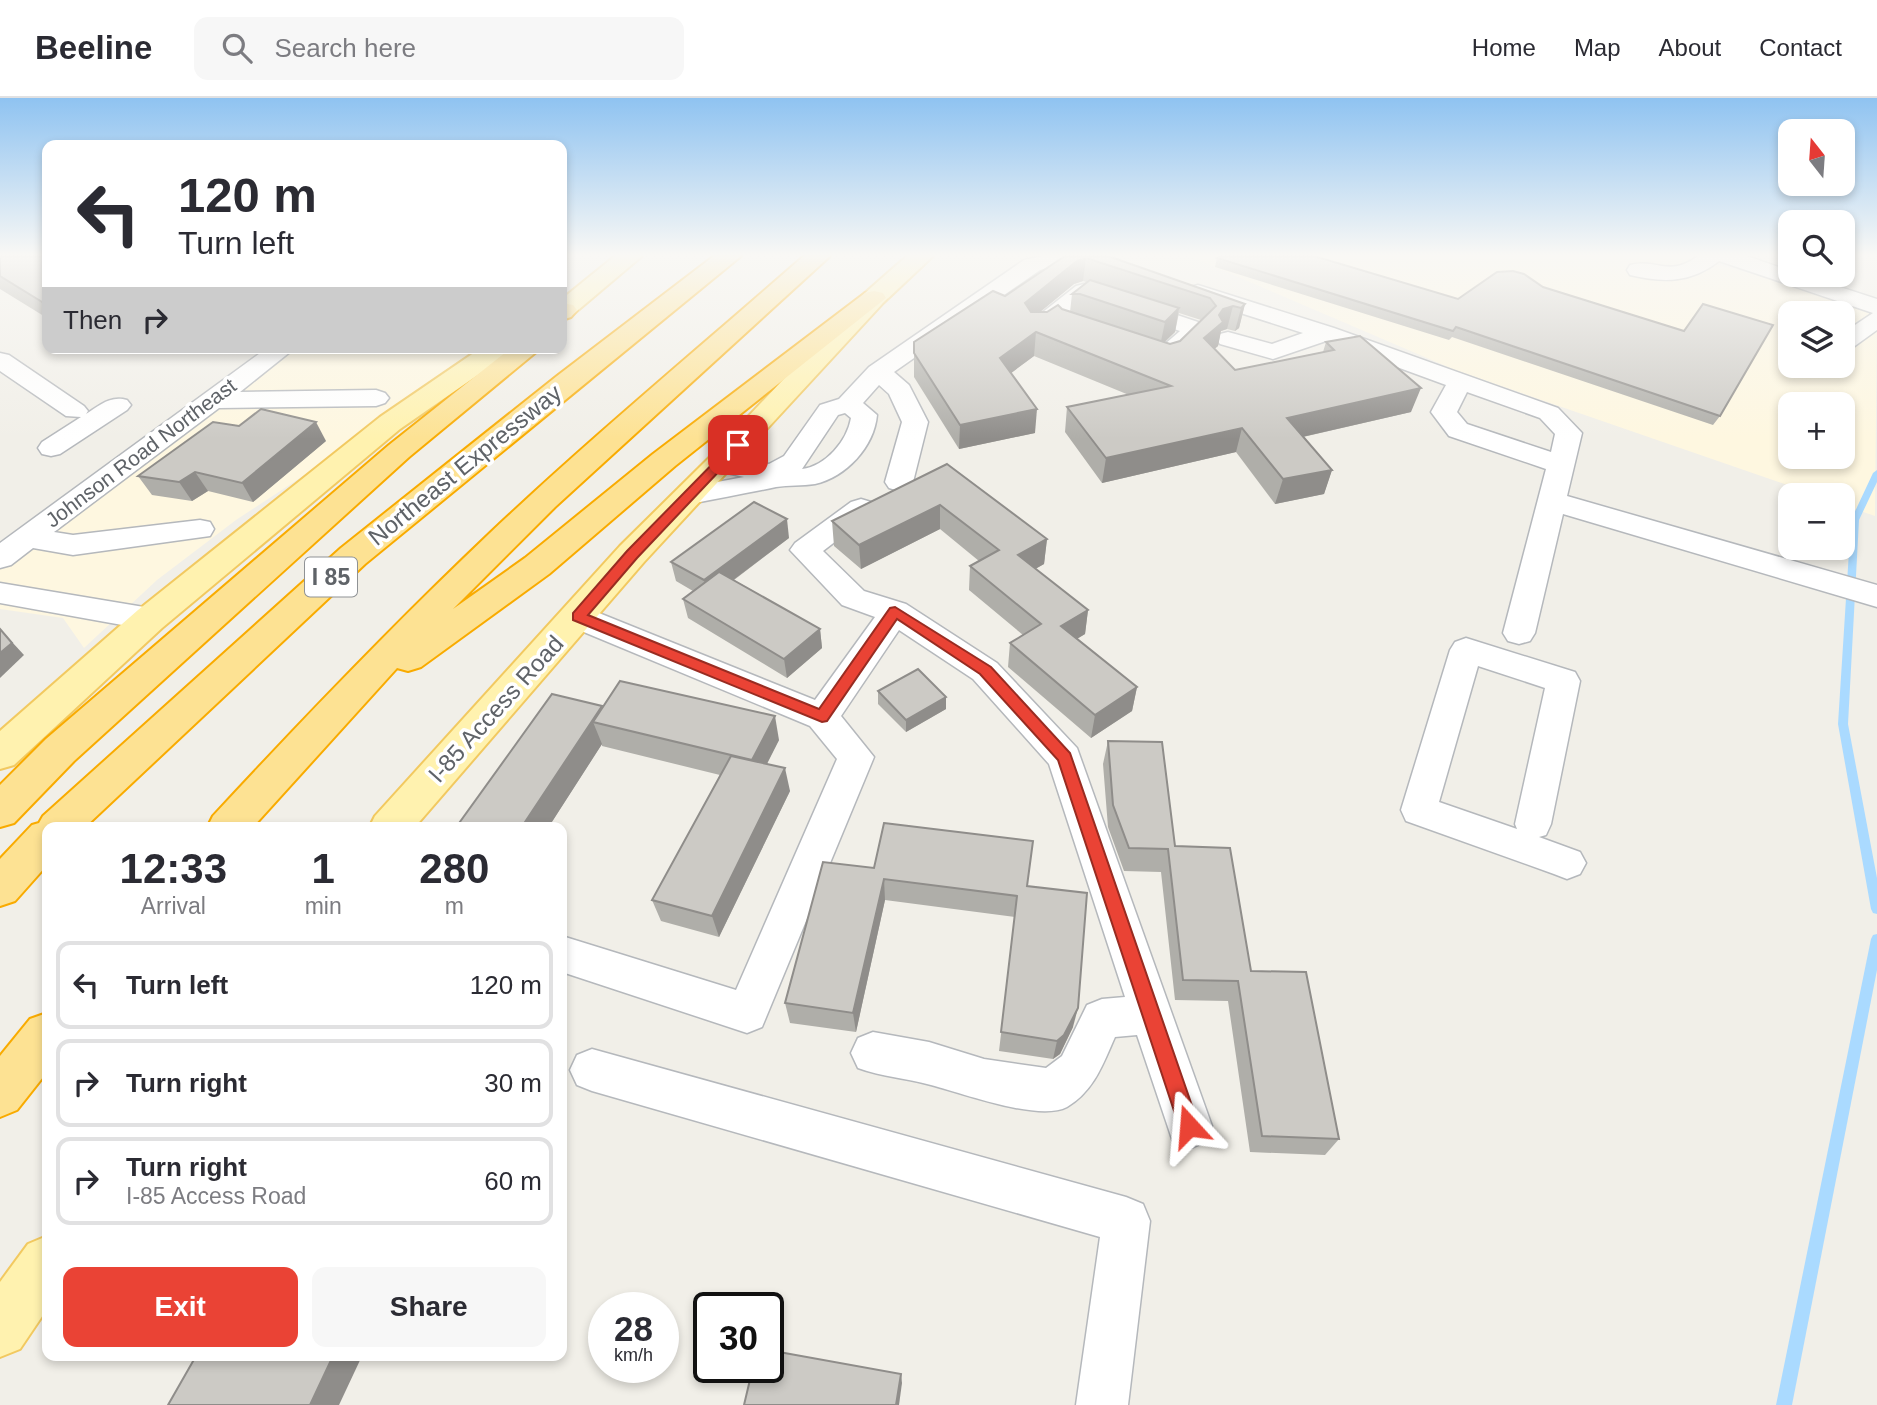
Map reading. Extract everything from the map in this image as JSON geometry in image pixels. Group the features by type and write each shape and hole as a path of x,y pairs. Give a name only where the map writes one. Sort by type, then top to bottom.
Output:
{"highway":[{"name":"Northeast Expressway","path":"64,822 353,556 651,317"},
{"path":"232,822 346,696 544,500 750,317"},
{"path":"346,696 433,642 537,566 664,460 849,317"},
{"path":"0,811 60,750 380,468 521,354"},
{"path":"0,888 42,842"},
{"path":"0,1093 42,1041"}],"main road":[{"name":"I-85 Access Road","path":"394,822 632,554 856,317"},
{"path":"0,754 150,619 390,423 490,354"},
{"path":"0,1329 42,1270"}],"street":[{"path":"690,495 781,478 818,462 845,420 848,404 878,372 957,317"},
{"path":"1037,328 1051,317"},
{"path":"1141,349 1165,358 1196,329 1161,317"},
{"path":"1276,317 1549,413 1569,433 1559,464 1519,633"},
{"path":"1855,335 1877,319"},
{"path":"1228,339 1273,352 1326,333"},
{"name":"Johnson Road Northeast","path":"0,558 27,538 116,423 212,400 275,354"},
{"path":"0,360 116,423"},
{"path":"878,372 900,390 915,422 899,482"},
{"path":"1460,382 1444,412 1458,430 1559,464"},
{"path":"212,400 376,398"},
{"path":"51,448 116,423"},
{"path":"721,463 760,472 773,472 836,436"},
{"path":"1552,501 1877,596"},
{"path":"861,508 805,550 853,598 895,611 985,671 1065,758 1189,1126"},
{"path":"27,538 73,545 200,529"},
{"path":"0,593 150,619"},
{"path":"822,716 895,611"},
{"path":"567,956 747,1013 856,757 822,716 578,617"},
{"path":"1533,824 1563,681 1466,650 1419,810 1567,863"},
{"path":"873,1053 929,1063 984,1080 1052,1091 1077,1071 1102,1019 1151,1014"},
{"path":"592,1070 1126,1221 1102,1405"}],"shaded area":[{"path":"1331,317 1778,317 1778,378 1855,378 1855,317 1877,317 1875,516 1855,509 1855,483 1781,483 1455,370"},
{"path":"277,354 483,354 471,365 236,520 157,580 84,648 63,618 0,609 0,565"}],"building":[{"path":"953,317 1087,317 1170,344 1180,341 1205,317 1220,317 1223,322 1204,338 1235,370 1334,350 1326,342 1360,336 1421,388 1287,418 1332,470 1283,479 1242,428 1106,458 1067,407 1171,386 1036,332 1000,358 1037,409 960,425 914,353 914,342"},
{"path":"1150,317 1170,317 1165,322"},
{"path":"1408,317 1639,317 1684,331 1694,317 1746,317 1773,325 1720,416 1456,327 1453,331"},
{"path":"261,409 316,422 242,483 195,472 179,482 138,476 213,422 239,426"},
{"path":"947,464 1047,539 1018,555 1088,610 1061,626 1137,687 1095,715 1010,643 1041,624 970,566 999,550 940,505 859,545 832,521"},
{"path":"754,502 787,519 704,580 671,562"},
{"path":"719,572 820,629 784,659 683,599"},
{"path":"0,629 12,643 0,653"},
{"path":"918,669 946,697 906,720 878,691"},
{"path":"620,681 775,716 752,760 593,722"},
{"path":"552,694 602,706 525,822 460,822"},
{"path":"1108,741 1162,742 1175,846 1230,848 1251,971 1306,972 1339,1139 1262,1136 1238,981 1183,980 1168,849 1129,848 1113,805"},
{"path":"731,756 785,768 712,916 652,900"},
{"path":"884,823 1033,841 1027,886 1087,893 1078,1008 1064,1035 1057,1041 1001,1032 1017,896 884,879 853,1013 785,1003 823,862 874,868"},
{"path":"784,1353 901,1374 896,1405 744,1405 749,1383 784,1383"},
{"path":"193,1361 331,1361 310,1405 168,1405"}],"waterway":[{"path":"1877,473 1855,520 1843,724 1877,909"},
{"path":"1784,1405 1877,939"}],"route":[{"path":"738,445 632,554 578,617 822,716 895,611 985,671 1065,758 1189,1126"}]}
